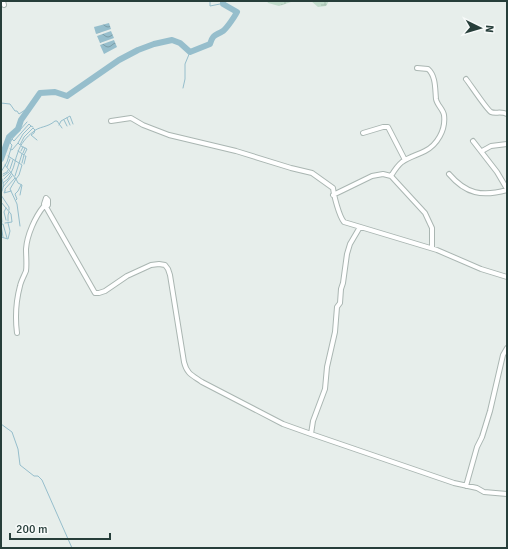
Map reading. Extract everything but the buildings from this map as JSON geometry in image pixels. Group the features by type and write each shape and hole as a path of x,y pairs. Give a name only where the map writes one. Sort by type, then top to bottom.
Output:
{"street":[{"path":"391,176 398,166 405,160 424,152 432,146 439,138 443,128 443,110 436,100 436,92 432,74 428,70 416,68"},
{"path":"466,79 492,113 501,112 507,114"},
{"path":"110,121 131,118 143,125 169,135 236,151 312,173 333,188 341,218 344,222 432,248 481,269 507,277"},
{"path":"363,133 388,127 405,160"},
{"path":"449,174 460,186 476,193 492,193 507,190 497,172 473,141"},
{"path":"482,151 491,146 507,144"},
{"path":"334,194 372,176 383,174 391,176 425,213 432,228 432,248"},
{"path":"17,332 15,322 20,284 26,272 27,245 36,217 39,211 45,207 95,293 105,291 127,276 151,265 159,264 166,267 169,271 172,285 184,362 188,373 202,382 283,424 405,467 477,488 484,492 507,494"},
{"path":"311,434 313,421 325,389 327,367 335,332 337,307 340,303 347,254 350,244 360,227"},
{"path":"466,486 475,453 488,418 503,355 507,348"}],"green space":[{"path":"267,1 294,1 279,6 268,3"},
{"path":"311,1 329,1 326,6 318,7"}],"water":[{"path":"109,23 111,29 96,34 94,27"},
{"path":"111,31 114,38 100,43 97,36"},
{"path":"114,40 117,47 104,54 100,45"}],"waterway":[{"path":"210,1 210,6 223,2"},
{"path":"1,159 9,137 18,129 21,120 40,93 55,92 67,96 119,60 154,44 172,40 180,43 190,52 210,44 213,37 225,29 237,12 223,4 223,1"},
{"path":"183,88 185,79 185,64 190,52"},
{"path":"1,103 10,104 19,114 27,109"},
{"path":"59,125 61,121 70,116 73,124"},
{"path":"67,118 70,125"},
{"path":"64,120 67,126"},
{"path":"11,173 20,146 35,130 55,121 57,121 62,128"},
{"path":"12,139 27,122"},
{"path":"1,172 7,162 12,145 10,143 12,139 14,141 29,124 31,126"},
{"path":"18,143 23,134 31,126 33,127"},
{"path":"10,149 12,150 18,143 20,145 24,137 33,128 35,130 31,135 37,140"},
{"path":"18,151 24,155 27,149 21,146"},
{"path":"21,151 23,147"},
{"path":"23,153 25,148"},
{"path":"15,176 22,154"},
{"path":"22,163 24,155"},
{"path":"8,156 22,165 16,179 18,183 22,185 20,195"},
{"path":"24,164 25,156"},
{"path":"7,167 10,159"},
{"path":"10,169 13,160"},
{"path":"5,165 16,179 10,189 17,204 20,226"},
{"path":"3,174 8,170"},
{"path":"3,176 9,172"},
{"path":"4,179 11,172"},
{"path":"3,183 11,174"},
{"path":"3,187 12,176"},
{"path":"1,177 3,181 3,189 1,193"},
{"path":"5,191 5,189 15,178"},
{"path":"16,200 15,194 21,185"},
{"path":"5,191 4,193 11,191"},
{"path":"1,195 9,207 9,210"},
{"path":"1,202 11,214 12,222 5,223"},
{"path":"6,208 4,212 6,220"},
{"path":"1,210 2,222"},
{"path":"8,221 9,212"},
{"path":"1,237 8,239 10,231 8,223"},
{"path":"1,224 3,224 7,238"},
{"path":"1,225 3,237"},
{"path":"1,424 12,432 18,449 20,465 34,476 38,476 42,480 72,548"}]}
